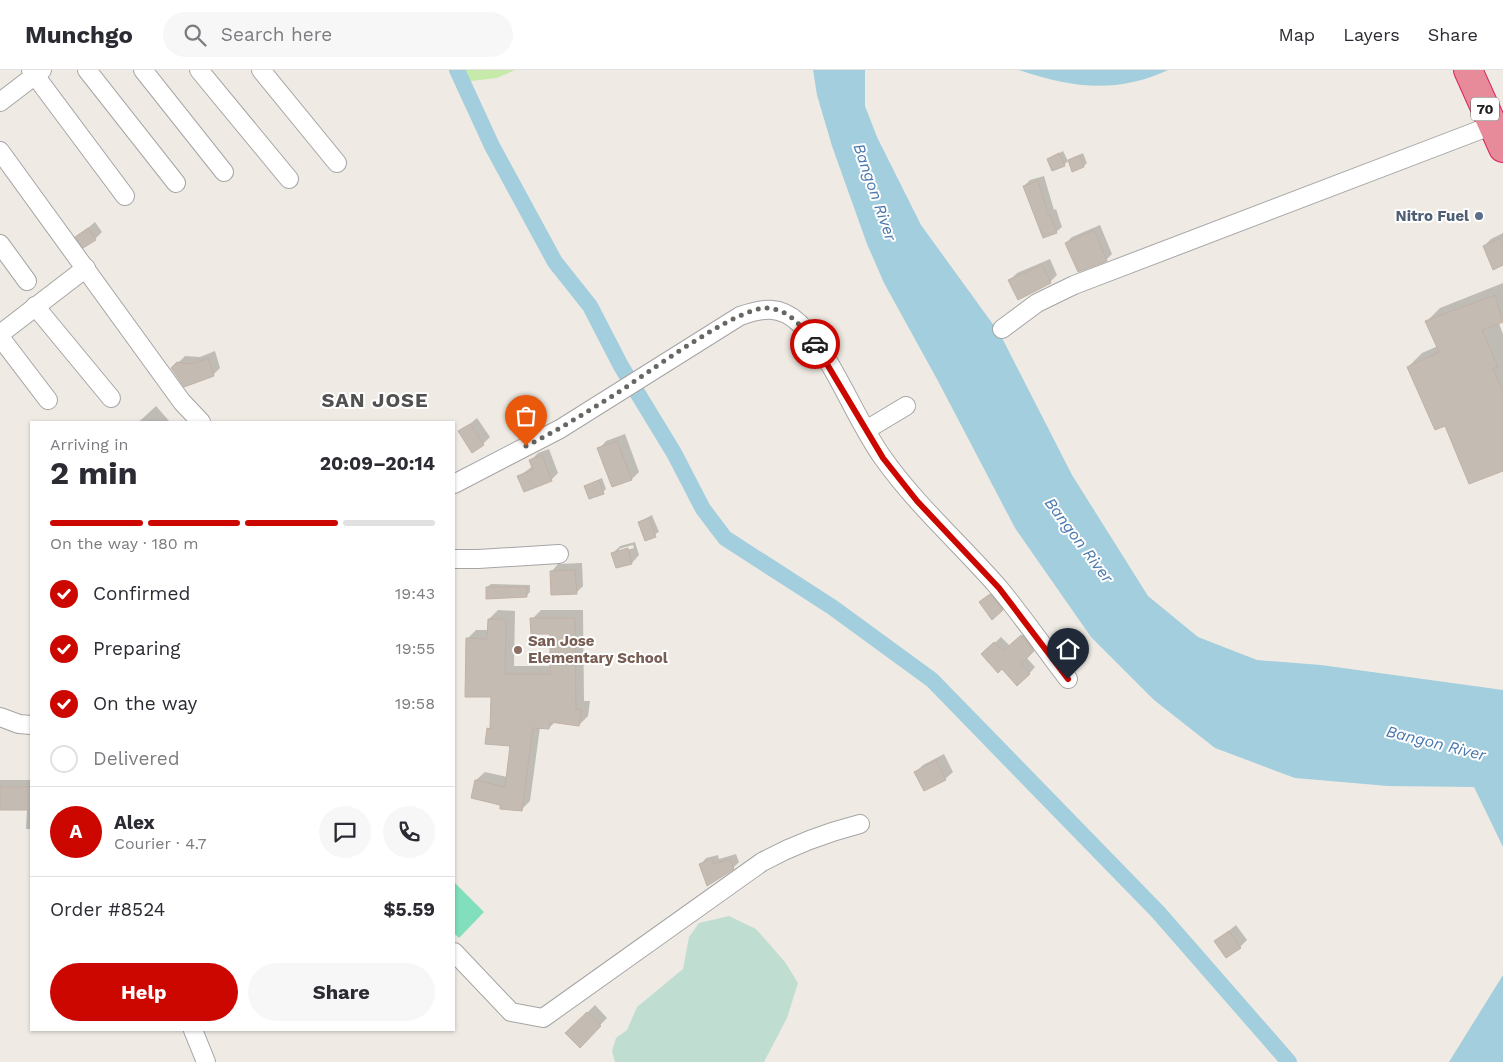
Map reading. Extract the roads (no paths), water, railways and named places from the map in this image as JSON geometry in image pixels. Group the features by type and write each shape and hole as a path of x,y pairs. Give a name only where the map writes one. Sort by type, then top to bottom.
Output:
{"highway":[{"name":"70","path":"1468,70 1498,137"}],"street":[{"path":"87,70 176,183"},
{"path":"143,70 224,172"},
{"path":"199,70 289,179"},
{"path":"261,70 337,164"},
{"path":"0,102 36,72 125,196"},
{"path":"1002,329 1036,303 1074,284 1498,137"},
{"path":"0,151 182,402 200,421"},
{"path":"0,244 27,281"},
{"path":"48,400 0,336 35,306 86,268"},
{"path":"35,306 111,398"},
{"path":"455,483 560,429 740,316 766,308 774,309 786,313 798,323 813,342 883,458 917,501 999,588 1068,679"},
{"path":"866,430 906,406"},
{"path":"455,559 478,560 559,554"},
{"path":"0,717 19,724 30,725"},
{"path":"455,953 511,1012 543,1018 719,890 762,862 796,845 829,832 860,824"},
{"path":"193,1031 206,1062"}],"water":[{"name":"Bangon River","path":"813,70 865,70 865,106 877,137 921,225 1000,334 1072,475 1148,596 1198,637 1257,660 1321,665 1503,690 1503,847 1474,787 1388,786 1295,778 1215,748 1154,700 1091,637 1015,528 884,283 867,244 832,146 817,95"},
{"path":"1019,70 1168,70 1130,83 1094,86 1057,81"},
{"path":"1503,975 1503,1062 1449,1062"}],"waterway":[{"path":"457,70 492,146 555,262 590,306 621,366 674,453 703,509 725,538 832,607 932,680 1158,912 1289,1062"}],"place":[{"name":"Nitro Fuel","path":"1479,216"},
{"name":"San Jose Elementary School","path":"518,650"}],"district":[{"name":"SAN JOSE","path":"375,400"}]}
